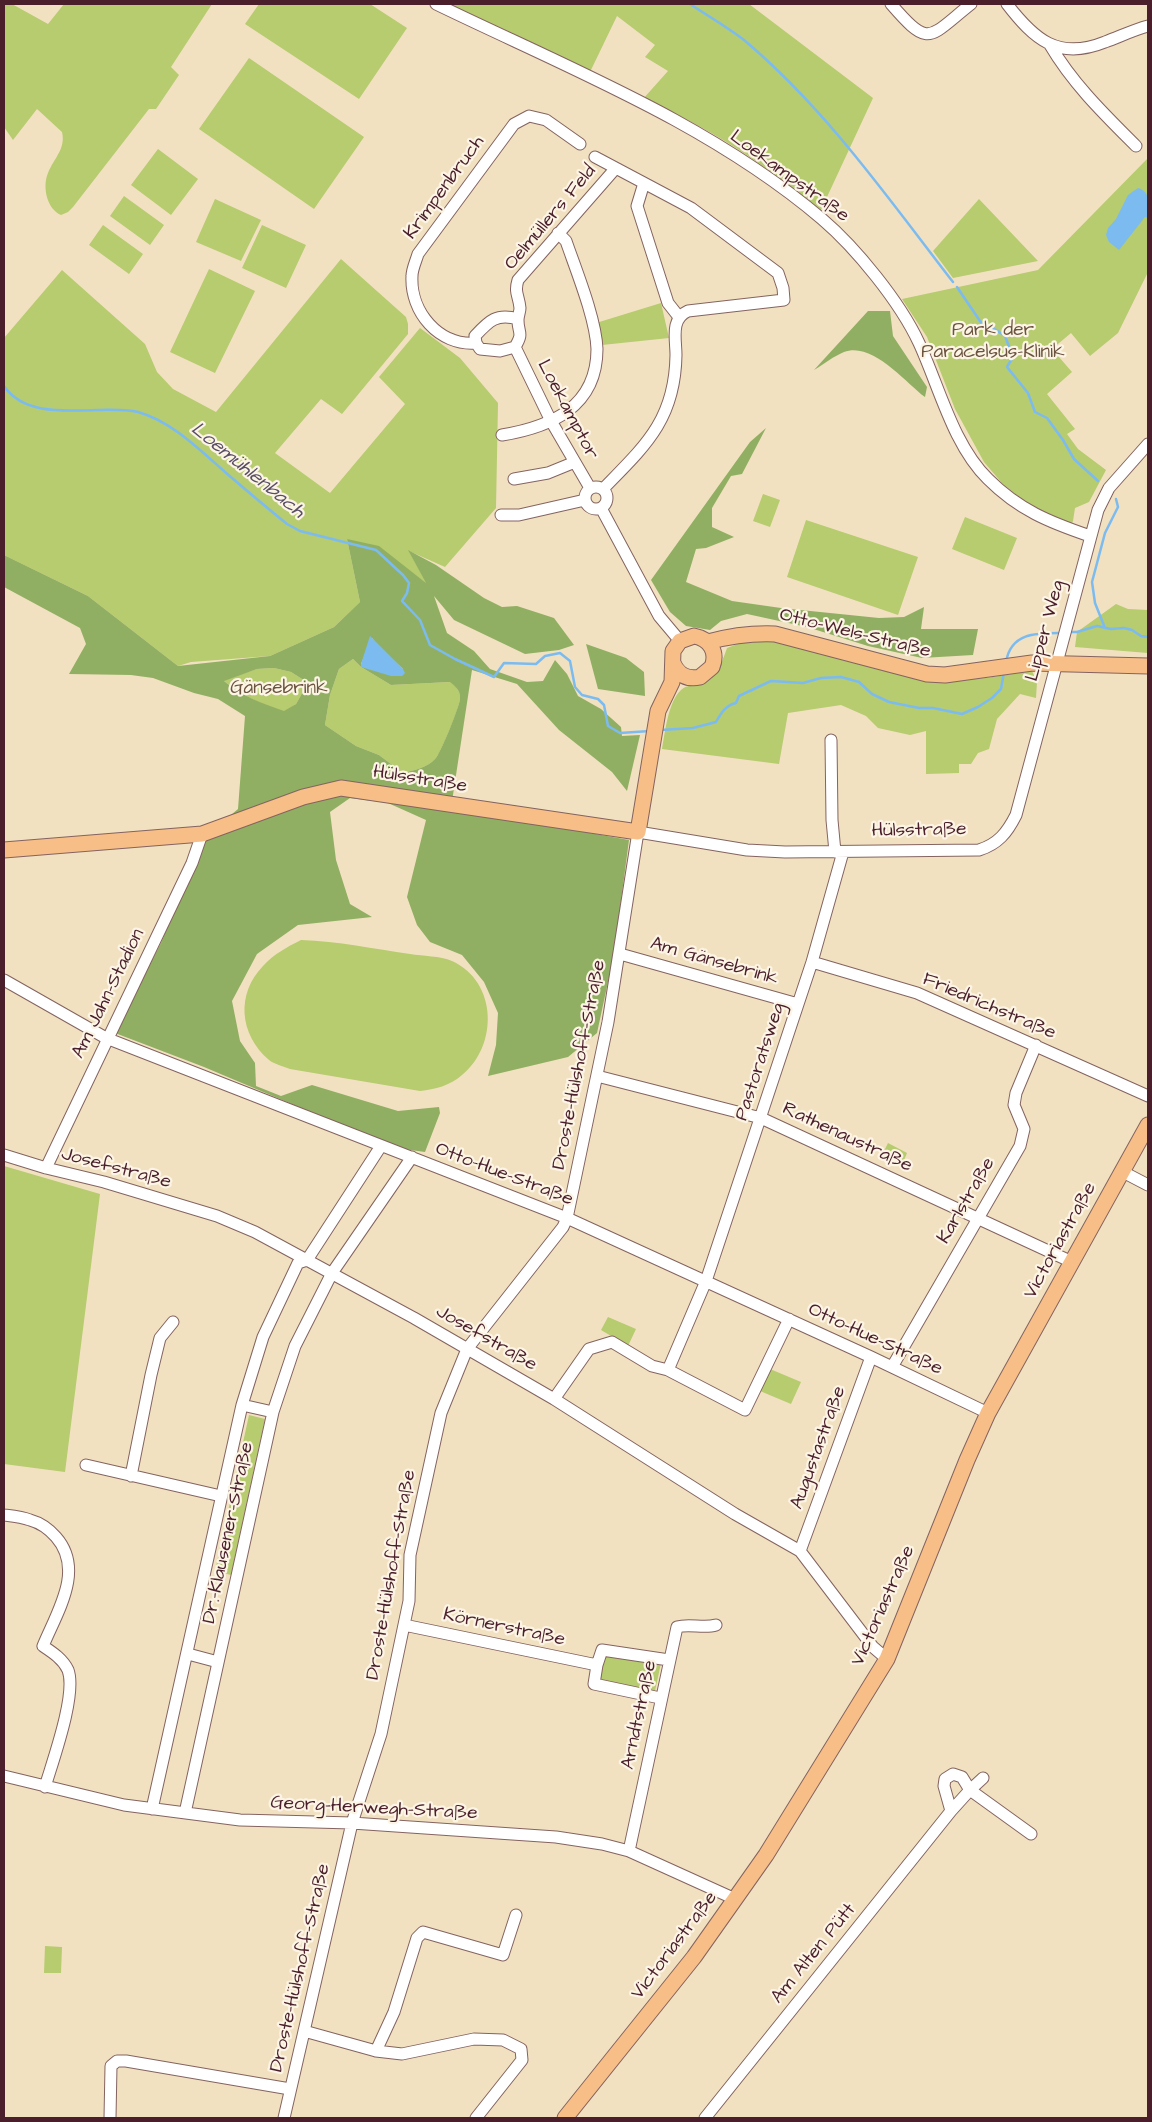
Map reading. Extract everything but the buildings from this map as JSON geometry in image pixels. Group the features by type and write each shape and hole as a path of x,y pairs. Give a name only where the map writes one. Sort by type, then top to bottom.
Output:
{"main road":[{"name":"Otto-Wels-Straße","path":"708,642 754,633 775,634 927,674 945,675 1032,663 1148,666"},
{"path":"638,832 658,711 678,679 673,663 673,651 680,641 694,636 708,642 714,657"},
{"path":"678,679 695,678 705,675 712,667 714,657 731,636"},
{"name":"Hülsstraße","path":"4,850 202,834 294,800 341,788 638,832"},
{"name":"Victoriastraße","path":"565,2118 694,1957 766,1855 887,1659 960,1476 988,1413 1148,1125"}],"street":[{"name":"Loekampstraße","path":"436,4 623,92 741,159 821,219 846,242 907,319 919,342 966,452 987,479 1017,504 1042,519 1090,536"},
{"path":"891,4 916,31 925,35 938,30 971,4"},
{"path":"1007,4 1033,34 1050,46 1063,68 1097,107 1136,146"},
{"path":"1050,46 1084,49 1148,26"},
{"name":"Krimpenbruch","path":"476,343 462,344 442,335 431,327 422,316 412,291 411,274 418,254 514,124 529,116 546,120 580,144"},
{"path":"501,515 519,515 584,500 592,509 601,508 607,499 603,489 641,451 656,430 667,408 676,369 675,326 679,317 688,311 784,300 783,288 778,273 723,230 691,208 595,157"},
{"name":"Oelmüllers Feld","path":"518,319 520,307 515,290 518,280 615,169"},
{"path":"644,184 637,206 668,303 679,317"},
{"path":"502,435 529,430 552,421 565,413 578,401 590,385 596,366 597,348 595,331 571,254 566,241 558,233"},
{"path":"505,316 518,319 521,330 520,339 515,347 500,351 480,349 476,343 475,336 484,326 495,318 505,316"},
{"name":"Loekamptor","path":"515,347 552,421 590,488"},
{"name":"Lipper Weg","path":"1000,839 1007,832 1016,815 1098,510 1109,488 1148,444"},
{"path":"514,479 548,473 574,462"},
{"name":"Loekamptor","path":"584,500 584,495 590,488 597,486 603,489"},
{"path":"601,508 659,616 680,641"},
{"path":"830,740 832,820 839,852"},
{"name":"Hülsstraße","path":"638,832 747,850 839,852 979,850 1000,839"},
{"name":"Droste-Hülshoff-Straße","path":"284,2118 352,1823 381,1734 409,1601 410,1555 441,1413 468,1350 563,1227 567,1218 620,954 638,832"},
{"name":"Am Jahn-Stadion","path":"46,1168 106,1038 192,863 202,834"},
{"name":"Pastoratsweg","path":"668,1370 706,1281 761,1118 812,962 839,852"},
{"name":"Am Gänsebrink","path":"620,954 798,1004"},
{"name":"Friedrichstraße","path":"812,962 917,994 1148,1096"},
{"name":"Otto-Hue-Straße","path":"4,980 106,1038 567,1218 789,1319 988,1413"},
{"name":"Karlstraße","path":"892,1367 977,1217 1020,1146 1024,1129 1014,1106 1016,1093 1036,1045"},
{"name":"Rathenaustraße","path":"597,1076 761,1118 1072,1262"},
{"name":"Dr.-Klausener-Straße","path":"152,1809 242,1405 263,1337 298,1263 307,1260 381,1146"},
{"name":"Josefstraße","path":"4,1155 46,1168 104,1182 217,1216 255,1232 332,1273 554,1399 735,1514 800,1551 873,1647 887,1659"},
{"name":"Dr.-Klausener-Straße","path":"185,1813 273,1412 294,1346 332,1273 412,1157"},
{"path":"1122,1172 1148,1186"},
{"path":"554,1399 589,1349 612,1342 652,1366 668,1370 745,1410 789,1319"},
{"path":"131,1476 160,1338 173,1322"},
{"name":"Augustastraße","path":"800,1551 871,1357"},
{"path":"242,1405 273,1412"},
{"path":"86,1465 221,1496"},
{"path":"4,1516 30,1520 49,1530 65,1551 69,1562 68,1586 43,1646 59,1658 68,1669 71,1685 69,1702 45,1787"},
{"name":"Arndtstraße","path":"629,1851 676,1627 686,1624 709,1628 716,1625"},
{"name":"Körnerstraße","path":"404,1625 597,1665"},
{"path":"660,1698 594,1684 597,1665 602,1650 669,1660"},
{"path":"188,1654 218,1662"},
{"path":"951,1811 944,1786 945,1779 953,1774 962,1777 970,1790 1031,1834"},
{"name":"Georg-Herwegh-Straße","path":"4,1776 124,1805 240,1820 352,1823 556,1837 602,1844 629,1851 735,1899"},
{"name":"Am Alten Pütt","path":"704,2118 963,1795 984,1778"},
{"path":"376,2051 394,2012 417,1938 423,1932 503,1955 516,1915"},
{"path":"304,2031 376,2051 402,2054 474,2039 503,2040 521,2049 522,2060 476,2118"},
{"path":"110,2118 111,2066 117,2061 290,2089"}],"green space":[{"path":"4,4 12,4 48,24 64,4 212,4 171,67 179,75 156,109 149,109 73,207 61,215 49,203 46,179 61,148 62,132 37,109 13,140 4,127"},
{"path":"259,4 370,4 407,28 359,99 245,24"},
{"path":"449,4 749,4 873,98 820,212 779,178 736,148 690,121 643,99 668,71 645,57 655,45 617,16 590,72"},
{"path":"249,58 364,137 314,209 199,129"},
{"path":"158,149 198,179 171,215 131,185"},
{"name":"Park der Paracelsus-Klinik","path":"1148,158 1148,272 1118,333 1090,356 1071,333 1052,349 1072,372 1047,394 1075,429 1067,434 1078,449 1106,470 1089,502 1075,508 1071,525 1032,506 1019,497 1002,483 984,462 955,409 927,337 902,299 1038,270"},
{"path":"124,196 164,225 150,245 110,216"},
{"path":"215,199 261,220 241,261 196,242"},
{"path":"979,199 1038,261 953,278 933,251"},
{"path":"103,225 143,254 129,274 89,245"},
{"path":"262,225 306,245 286,288 242,268"},
{"path":"341,259 406,317 408,334 342,414 321,399 275,453 330,493 405,404 379,377 420,328 460,358 498,403 496,508 445,567 409,551 427,584 408,570 347,539 360,602 334,627 270,656 191,662 178,666 88,596 4,555 4,338 62,270 145,344 157,372 173,389 216,412"},
{"path":"209,269 255,291 215,373 170,352"},
{"path":"661,303 669,338 602,345 596,323"},
{"path":"868,311 890,311 893,336 927,387 925,397 888,365 866,352 855,350 844,352 814,370"},
{"path":"766,428 742,474 731,476 712,508 712,527 734,537 706,548 696,549 686,582 732,601 781,608 879,618 904,617 924,607 921,629 978,629 973,655 922,658 868,646 807,627 747,614 721,621 710,630 686,626 670,612 651,580 750,442"},
{"path":"763,494 780,500 770,527 753,521"},
{"path":"965,517 1017,538 1004,570 952,549"},
{"path":"806,520 918,557 898,615 787,577"},
{"path":"347,539 379,546 426,583 408,550 436,565 484,598 502,607 517,606 554,618 574,645 559,650 525,654 454,620 434,596 447,633 474,651 490,669 527,682 543,681 555,660 567,674 578,696 601,709 621,727 622,736 640,735 627,791 612,772 559,730 517,684 472,670 451,808 629,840 614,954 597,1033 568,1057 488,1076 496,1045 498,1013 484,982 462,955 430,942 417,925 407,897 426,820 388,803 350,798 330,812 336,860 350,904 372,917 298,925 257,954 232,1001 240,1041 255,1063 256,1086 281,1096 312,1085 398,1111 439,1107 440,1113 425,1152 396,1148 204,1067 115,1033 161,943 204,838 238,809 245,716 218,699 194,693 153,678 131,675 69,674 86,644 80,628 4,587 4,555 88,596 178,666 270,656 334,627 360,602","holes":["372,638 379,647 403,669 361,664","353,659 361,667 391,685 450,682 454,685 459,693 459,702 454,718 435,759 424,767 403,773 379,755 356,746 325,725 330,695 339,669","274,668 291,672 302,679 305,688 296,704 284,711 252,699 224,681 257,669"]},
{"path":"1116,604 1128,609 1148,610 1148,653 1075,647 1077,632"},
{"path":"760,640 785,642 947,680 986,678 1032,671 1037,682 1036,698 1020,694 997,719 989,749 978,753 971,764 959,764 959,773 926,774 926,731 910,735 878,728 866,716 841,705 788,713 779,764 662,749 670,710 681,690 710,679 718,670 727,648 743,642"},
{"path":"586,644 626,658 644,672 645,696 598,689"},
{"path":"353,659 361,667 391,685 451,682 457,689 460,698 450,729 438,755 428,765 403,773 379,755 356,746 325,725 330,695 339,669"},
{"name":"Gänsebrink","path":"274,668 291,672 302,679 305,688 296,704 284,712 245,695 223,680 257,669"},
{"path":"301,940 442,958 452,961 467,971 478,984 485,999 488,1015 487,1032 482,1048 474,1063 452,1082 437,1088 420,1091 290,1069 269,1060 259,1050 247,1026 245,1001 248,989 254,977 267,962 281,951"},
{"path":"888,1143 907,1153 902,1165 882,1155"},
{"path":"4,1166 100,1194 65,1472 4,1464"},
{"path":"608,1317 636,1329 628,1346 601,1330"},
{"path":"770,1369 801,1382 791,1404 760,1391"},
{"path":"249,1415 265,1419 231,1575 215,1571"},
{"path":"606,1653 661,1663 655,1691 599,1681"},
{"path":"45,1946 62,1947 61,1973 44,1973"}],"water":[{"path":"1138,188 1147,196 1149,204 1148,218 1145,217 1119,250 1109,242 1106,235 1108,228 1116,219 1128,195"},
{"path":"370,636 403,669 405,673 402,676 391,676 361,667"}],"waterway":[{"path":"690,4 744,40 802,95 855,155 953,282"},
{"path":"957,287 982,324 1005,336 1013,357 1007,367 1028,393 1035,412 1047,418 1074,459 1098,481"},
{"name":"Loemühlenbach","path":"4,386 16,398 31,406 66,411 122,410 138,412 162,422 195,446 287,524 300,531 376,550 409,583 407,593 402,601 420,620 430,645 494,677 504,663 536,664 545,656 560,653 570,661 575,687 582,695 598,699 604,705 608,726 620,733 650,731"},
{"path":"1105,628 1095,603 1092,582 1105,533 1118,507 1116,499"},
{"name":"Loemühlenbach","path":"1068,632 1077,632 1097,626 1111,629 1124,628 1132,630 1141,636 1148,637"},
{"name":"Loemühlenbach","path":"1006,662 1013,645 1026,636 1043,633 1062,633"},
{"name":"Loemühlenbach","path":"661,730 693,728 716,722 727,708 736,703 739,696 771,681 803,683 821,678 841,677 859,682 872,694 889,702 962,714 992,698 1001,689 1004,672"}]}
